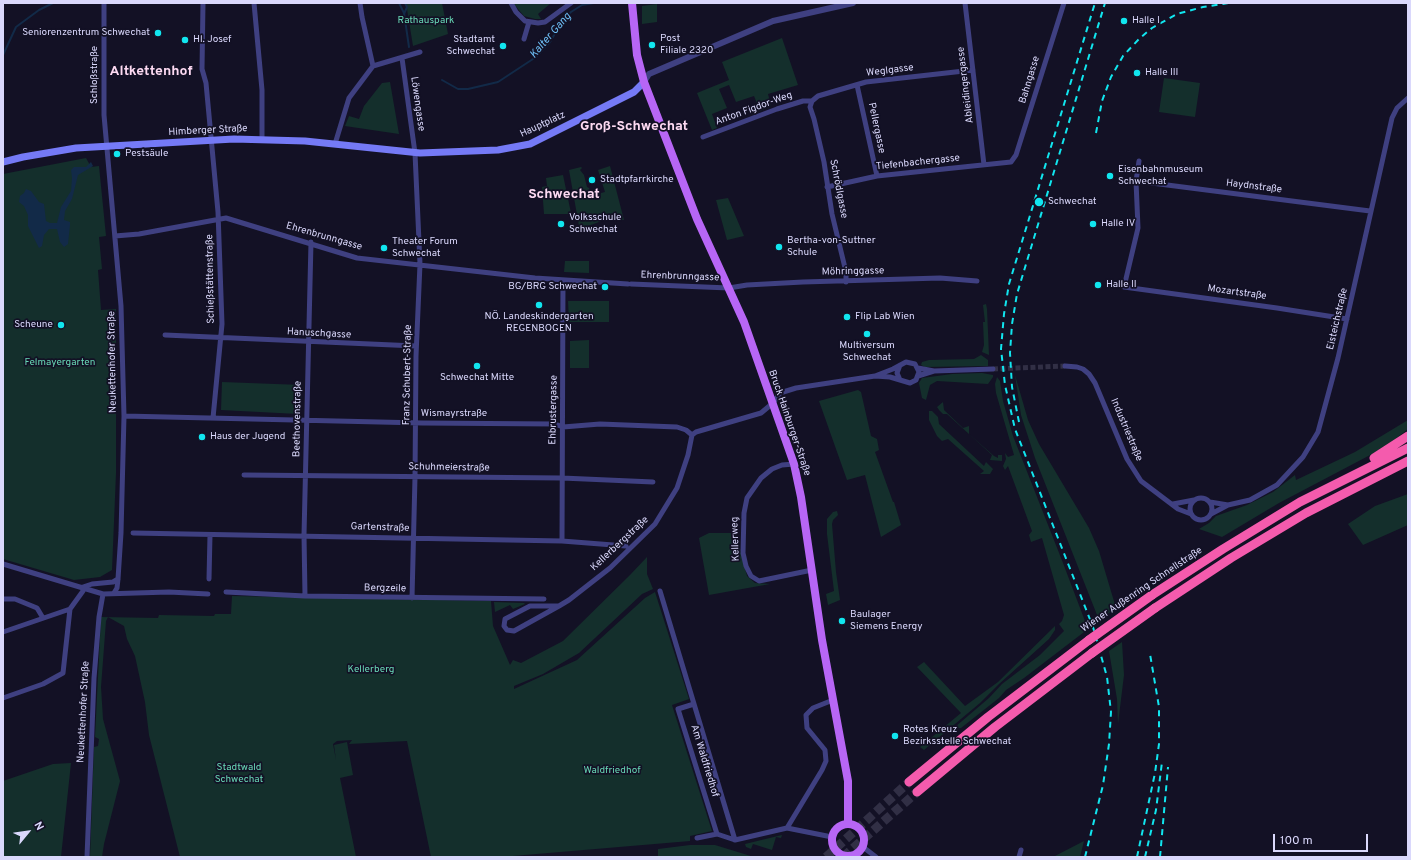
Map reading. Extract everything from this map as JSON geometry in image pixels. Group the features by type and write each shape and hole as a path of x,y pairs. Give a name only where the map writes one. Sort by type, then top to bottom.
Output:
{"highway":[{"path":"1357,473 1369,460 1408,436"},
{"name":"Wiener Außenring Schnellstraße","path":"910,782 983,722 1089,640 1191,569 1300,502 1408,448"},
{"path":"917,792 995,727 1092,653 1155,608 1267,535 1384,472 1408,461"},
{"path":"1384,472 1395,473 1408,467"}],"main road":[{"path":"632,3 635,38 640,69 644,82"},
{"name":"Bruck Hainburger-Straße","path":"644,82 697,219 744,322 794,464 801,497 833,700 848,781 848,824"},
{"name":"Hauptplatz","path":"415,153 434,154 521,146 634,92 644,82"},
{"name":"Himberger Straße","path":"3,162 49,152 106,146 262,138 415,153"},
{"path":"848,824 854,825 863,834 863,847 854,856 845,857 834,854 832,837 838,827 848,824"}],"street":[{"name":"Schloßstraße","path":"104,3 104,115 106,146"},
{"name":"Schießstättenstraße","path":"203,3 202,70 206,83 219,218 221,338 213,418"},
{"path":"254,3 262,90 262,138"},
{"path":"360,3 373,66"},
{"path":"511,3 516,12 525,21 529,22 545,22 571,3"},
{"path":"644,82 648,74 773,21 853,3"},
{"name":"Ableidingergasse","path":"966,3 972,70 984,164"},
{"name":"Bahngasse","path":"1011,162 1016,155 1064,3"},
{"path":"524,39 529,22"},
{"path":"335,144 349,98 373,66 420,52"},
{"name":"Löwengasse","path":"402,58 415,153"},
{"name":"Weglgasse","path":"812,101 818,96 877,81 972,70"},
{"name":"Pellergasse","path":"857,85 877,176"},
{"name":"Eisteichstraße","path":"1211,514 1228,506 1250,500 1277,485 1294,468 1308,450 1323,418 1392,118 1397,108 1408,98"},
{"name":"Anton Figdor-Weg","path":"703,137 777,109 803,101 812,101"},
{"name":"Schrödlgasse","path":"812,101 810,107 818,133 827,187 846,272 846,282"},
{"name":"Neukettenhofer Straße","path":"106,146 121,306 124,416 118,579 117,588 114,593"},
{"name":"Franz Schubert-Straße","path":"412,598 416,477 416,346 420,264 415,153"},
{"path":"1136,181 1139,161"},
{"name":"Tiefenbachergasse","path":"827,187 877,176 1011,162"},
{"name":"Haydnstraße","path":"1136,181 1370,211"},
{"name":"Mozartstraße","path":"1136,181 1138,228 1124,287 1347,319"},
{"name":"Ehrenbrunngasse","path":"115,236 138,234 219,218 226,218 311,242 357,258 563,280 729,288"},
{"name":"Beethovenstraße","path":"305,596 304,535 311,242"},
{"name":"Möhringgasse","path":"729,288 747,285 796,282 846,282 940,278 977,281"},
{"name":"Ehbrustergasse","path":"562,541 563,280"},
{"name":"Hanuschgasse","path":"164,335 416,346"},
{"path":"875,376 906,362 911,362 918,368 934,371 993,369"},
{"path":"900,365 897,373 900,380"},
{"name":"Industriestraße","path":"1065,366 1077,367 1089,374 1095,383 1133,470 1152,491 1173,504 1178,509 1191,514"},
{"path":"918,368 918,376"},
{"path":"692,435 696,432 761,413 773,403 780,393 804,385 875,376 910,383 918,376 934,371"},
{"name":"Wismayrstraße","path":"124,416 416,423 555,424 563,426 600,424 677,427 686,430 692,435"},
{"name":"Kellerbergstraße","path":"559,606 530,606 505,619 504,626 507,630 514,631 559,606 610,568 655,524 677,488 688,455 692,435"},
{"name":"Kellerweg","path":"794,464 777,466 761,478 751,491 744,506 743,553 750,576 759,581 812,570"},
{"name":"Schuhmeierstraße","path":"244,475 562,478 652,482"},
{"path":"1173,504 1196,499 1205,498 1210,502 1212,508 1211,514 1207,518 1202,520 1197,519 1191,514 1190,507 1196,499"},
{"name":"Eisteichstraße","path":"1210,502 1228,506"},
{"name":"Gartenstraße","path":"133,533 562,541 626,546"},
{"path":"210,535 210,579"},
{"path":"3,564 103,594 169,592 208,594"},
{"path":"83,587 92,584 113,582 118,579"},
{"path":"3,698 43,684 63,673 70,610 83,591 83,587"},
{"name":"Am Waldfriedhof","path":"660,591 735,840"},
{"name":"Bergzeile","path":"226,592 305,596 544,599"},
{"name":"Neukettenhofer Straße","path":"88,857 94,678 99,617 103,594"},
{"path":"3,599 15,599 37,608 42,618"},
{"path":"3,632 70,610"},
{"path":"787,828 826,761 825,750 807,728 806,716 813,708 833,700"},
{"name":"Am Waldfriedhof","path":"694,704 678,709 717,834"},
{"path":"697,838 717,834 735,840 787,828 832,837"},
{"path":"863,847 876,857"},
{"path":"1019,857 1021,850"}],"green space":[{"name":"Rathauspark","path":"406,3 442,3 448,34 413,46"},
{"path":"513,3 551,3 538,14 541,19 535,19 524,16"},
{"path":"657,4 657,22 642,24 642,6"},
{"path":"782,38 798,85 768,94 771,106 760,111 754,96 736,102 729,85 719,89 727,108 712,114 717,128 712,130 697,93 729,80 722,62"},
{"path":"1164,78 1200,83 1195,117 1159,112"},
{"path":"390,82 399,134 345,126 349,116 359,119 364,106 382,83"},
{"name":"Felmayergarten","path":"86,158 91,167 99,166 106,236 99,237 102,269 98,270 101,310 116,309 116,473 112,570 100,577 74,580 3,559 3,174"},
{"path":"610,166 624,220 607,219 588,226 579,226 569,170 582,168 580,170 584,175 587,187 589,188 592,198 596,200 600,198 601,193 605,192 598,170"},
{"path":"563,175 571,213 544,214 542,187 547,186 546,178"},
{"path":"728,198 744,236 727,240 716,200"},
{"path":"565,261 589,261 589,273 564,272"},
{"path":"568,301 609,301 609,322 569,322"},
{"path":"986,304 989,355 982,352 984,345 983,322 985,322 983,305"},
{"path":"589,340 589,368 570,368 570,341"},
{"path":"981,355 988,360 988,366 925,367 921,365 922,362 929,360 974,359"},
{"path":"982,373 993,375 988,384 937,381 930,385 926,400 922,398 919,383 922,378 952,374"},
{"path":"1015,375 1028,420 1039,444 1089,528 1099,551 1116,608 1099,620 1035,458 1021,415"},
{"path":"997,377 1000,381 1003,401 1013,436 1088,629 1006,690 999,698 961,728 956,728 955,727 989,698 1002,684 1040,655 1064,631 1059,624 1064,615 1042,538 1031,542 1029,535 1032,531 1008,466 1005,470 1003,466 1006,459 1005,453 1008,457 1014,455 996,393 995,384"},
{"path":"222,382 302,385 301,410 298,414 221,410"},
{"path":"858,390 861,392 871,436 877,439 879,450 875,452 901,525 881,537 865,475 847,480 819,401"},
{"path":"943,402 944,410 963,428 969,426 969,434 994,456 998,458 998,455 1002,455 1002,461 990,460 992,455 947,414 943,414 939,410 937,407"},
{"path":"929,411 932,411 938,417 939,424 984,466 986,462 993,469 990,474 980,474 984,471 948,439 942,441 937,436 929,420"},
{"path":"1408,420 1408,429 1374,453 1279,503 1222,537 1199,529 1209,523 1216,516 1247,505 1273,492 1295,475 1296,480 1355,452"},
{"path":"1408,494 1408,525 1363,545 1348,524 1375,506"},
{"path":"837,511 838,515 833,520 832,524 840,600 828,605 826,594 834,591 827,534 827,519 833,512"},
{"path":"709,533 736,533 747,576 755,583 770,584 709,595 699,538"},
{"path":"647,557 647,574 653,589 642,594 579,653 543,674 514,686 514,689 577,660 645,598 655,592 689,699 672,705 712,831 690,836 690,841 501,857 431,857 407,741 349,744 352,740 337,741 333,744 336,760 334,745 347,742 353,775 340,778 356,857 180,857 149,735 145,702 135,656 127,639 124,626 108,617 158,618 159,615 214,616 215,614 231,614 232,596 491,601 493,626 510,665 513,660 521,663 563,641"},
{"path":"494,602 525,604 513,609 510,605 495,612"},
{"path":"101,617 108,617 106,621 101,687 103,719 120,781 102,857 90,857 94,747 98,746 99,739 95,737"},
{"path":"1055,626 1055,630 1049,639 980,703 924,750 920,747 961,713 917,667 924,662 965,706 998,682"},
{"path":"1122,642 1124,675 1118,724 1117,699 1109,651"},
{"path":"71,763 61,857 3,857 3,781 53,764"},
{"path":"782,835 781,838 776,837 772,850 753,844 751,849 746,847 745,844"},
{"path":"1084,841 1080,857 1053,857"},
{"path":"690,845 715,845 754,857 658,857 658,849"}],"water":[{"path":"91,162 93,166 78,175 72,199 65,211 64,220 70,222 68,244 64,247 60,242 57,229 49,229 44,235 42,246 39,248 28,226 28,215 24,206 19,202 20,196 26,189 31,191 39,202 44,204 46,221 50,223 57,223 61,207 71,191 71,170 74,167 86,167"}],"waterway":[{"name":"Kalter Gang","path":"3,55 16,27 39,10 53,3"},
{"name":"Kalter Gang","path":"399,3 404,13 409,47"},
{"path":"404,14 407,7 405,3"},
{"name":"Kalter Gang","path":"442,80 458,89 468,89 498,82 536,57 550,42 563,20 571,12 582,5 594,3"}],"tunnel":[{"path":"993,369 1065,366"},
{"path":"826,857 909,782"},
{"path":"843,857 917,792"}],"railway":[{"path":"1085,857 1103,785 1109,744 1111,712 1107,677 1093,627 1015,429 1005,385 1001,349 1004,314 1009,284 1095,3"},
{"path":"1019,422 1012,387 1010,353 1012,324 1017,294 1105,3"},
{"path":"1096,133 1102,101 1111,77 1123,56 1140,38 1152,28 1177,14 1203,7 1229,3"},
{"path":"1137,857 1155,773 1159,744 1159,707 1150,654"},
{"path":"1145,857 1156,810 1162,762"},
{"path":"1160,857 1168,767"}],"place":[{"name":"Halle I","path":"1124,21"},
{"name":"Seniorenzentrum Schwechat","path":"158,33"},
{"name":"Hl. Josef","path":"185,40"},
{"name":"Post Filiale 2320","path":"652,45"},
{"name":"Stadtamt Schwechat","path":"503,46"},
{"name":"Halle III","path":"1137,73"},
{"name":"Pestsäule","path":"117,154"},
{"name":"Eisenbahnmuseum Schwechat","path":"1110,176"},
{"name":"Stadtpfarrkirche","path":"592,180"},
{"name":"Schwechat","path":"1039,202"},
{"name":"Volksschule Schwechat","path":"561,224"},
{"name":"Halle IV","path":"1093,224"},
{"name":"Bertha-von-Suttner Schule","path":"779,247"},
{"name":"Theater Forum Schwechat","path":"384,248"},
{"name":"Halle II","path":"1098,285"},
{"name":"BG/BRG Schwechat","path":"605,287"},
{"name":"NÖ. Landeskindergarten REGENBOGEN","path":"539,305"},
{"name":"Flip Lab Wien","path":"847,317"},
{"name":"Scheune","path":"61,325"},
{"name":"Multiversum Schwechat","path":"867,334"},
{"name":"Schwechat Mitte","path":"477,366"},
{"name":"Haus der Jugend","path":"202,437"},
{"name":"Baulager Siemens Energy","path":"842,621"},
{"name":"Rotes Kreuz Bezirksstelle Schwechat","path":"895,736"}],"district":[{"name":"Altkettenhof","path":"151,72"},
{"name":"Groß-Schwechat","path":"634,127"},
{"name":"Schwechat","path":"564,195"}],"park label":[{"name":"Kellerberg","path":"371,670"},
{"name":"Waldfriedhof","path":"612,771"},
{"name":"Stadtwald Schwechat","path":"239,774"}]}
